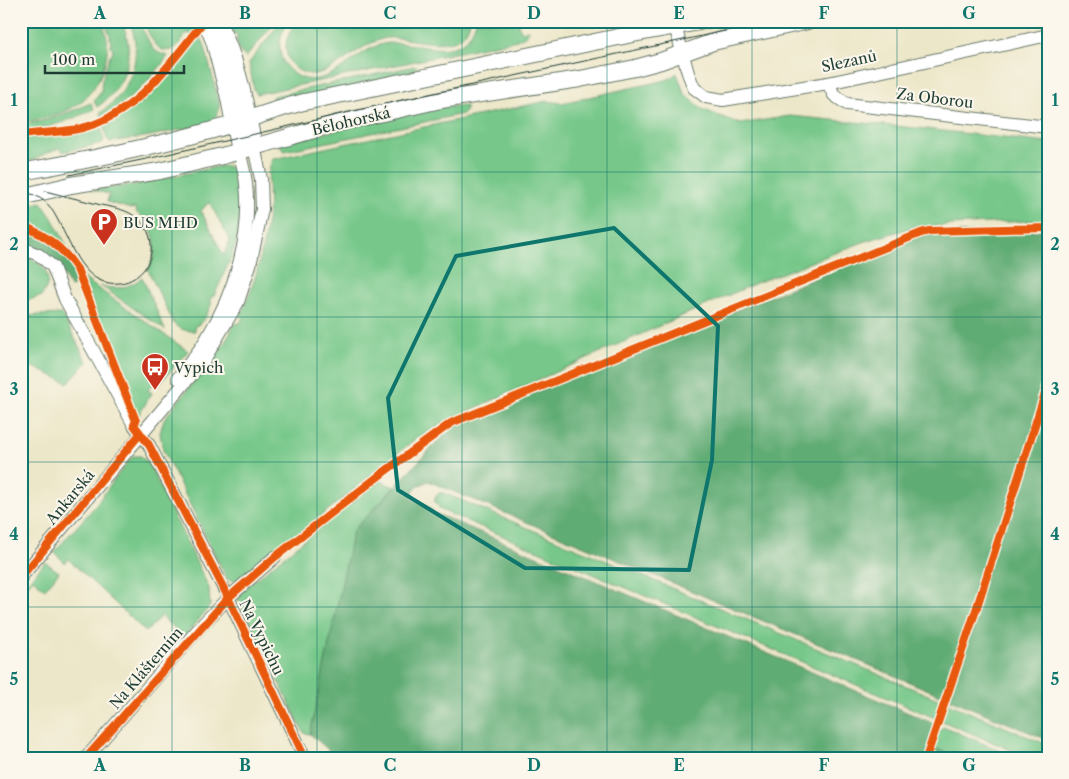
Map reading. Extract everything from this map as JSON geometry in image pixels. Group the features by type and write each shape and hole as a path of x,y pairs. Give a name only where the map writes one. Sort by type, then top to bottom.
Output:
{"main road":[{"path":"206,21 241,121"},
{"path":"216,21 233,62 241,121 247,148"},
{"name":"Bělohorská","path":"21,172 158,143 304,102 705,21"},
{"name":"Bělohorská","path":"21,197 71,185 160,171 338,123 441,100 592,77 644,66 725,39 808,21"}],"street":[{"path":"675,26 682,53"},
{"name":"Slezanů","path":"682,53 694,88 703,95 716,100 730,100 828,83 1048,35"},
{"name":"Za Oborou","path":"828,83 834,95 847,104 1048,127"},
{"name":"Ankarská","path":"21,577 140,434 208,337 222,311 233,283 241,252 246,212 247,148"},
{"name":"Na Vypichu","path":"21,248 39,255 53,267 65,299 134,425 152,451 228,598 305,758"},
{"name":"Na Klášterním","path":"86,758 228,598 275,557"}],"highlighted area":[{"path":"614,228 718,326 712,460 689,570 525,568 398,490 388,398 456,256"}],"green space":[{"path":"21,21 101,21 106,32 107,48 106,60 98,80 83,100 61,113 21,122"},
{"path":"104,21 121,21 126,33 128,57 122,80 107,99 97,107 94,101 101,92 102,80 113,48 111,47 110,35"},
{"path":"129,21 138,21 153,49 168,56 154,74 130,98 101,116 100,113 111,105 127,85 132,73 135,47 134,34"},
{"path":"143,21 192,21 204,44 219,102 218,112 207,124 110,142 107,139 103,123 130,107 141,97 163,74 192,38 191,34 188,33 175,48 163,50 154,43"},
{"path":"229,21 276,21 246,57 240,52 236,39 238,38 236,33 234,34"},
{"path":"281,21 291,21 281,37 280,52 282,59 291,72 306,79 317,79 329,75 361,54 383,44 396,43 449,48 460,44 469,36 476,21 524,21 518,25 522,32 528,30 528,32 517,40 257,94 254,90 249,63"},
{"path":"300,21 470,21 465,33 457,39 434,43 386,38 366,46 329,70 311,74 301,72 294,67 286,52 288,35"},
{"path":"415,66 419,68 401,76 271,104 270,101 273,96"},
{"path":"677,73 684,93 702,109 740,124 790,116 1048,143 1048,220 913,227 866,241 756,283 448,420 414,440 246,577 232,581 227,579 163,450 160,433 164,419 224,344 235,323 239,324 243,318 240,316 255,279 267,224 269,171 273,159 547,101 562,103 662,81 669,79"},
{"path":"91,103 94,109 77,117 21,132 21,127 25,126 25,124 67,113"},
{"path":"466,106 463,114 285,151 280,144 432,107"},
{"path":"100,125 104,141 102,143 63,152 60,148 21,165 21,139 72,132"},
{"path":"221,166 230,168 236,174 240,183 241,207 237,239 214,296 210,300 212,302 207,313 203,320 194,327 195,331 183,330 174,324 148,270 152,262 155,246 152,232 143,218 133,208 107,202 109,194 92,190 133,185","holes":["209,202 230,240 224,256 201,211"]},
{"path":"41,202 52,218 72,256 21,212 21,208"},
{"path":"21,227 50,242 58,249 71,264 81,283 70,287 61,270 51,258 39,249 21,241"},
{"path":"1048,230 1048,740 428,481 415,490 412,499 424,504 437,514 935,724 928,745 957,758 338,758 310,734 353,531 452,426 921,235"},
{"path":"21,254 40,265 48,279 42,296 21,302"},
{"path":"142,277 165,330 101,286 123,287 133,284"},
{"path":"83,278 188,351 157,387 153,384 148,390 152,393 137,418"},
{"path":"62,314 87,362 68,383 31,366 21,374 21,316"},
{"path":"135,456 141,456 149,464 209,588 210,606 184,637 161,616 146,632 68,559 65,563 54,552 91,511 130,459"},
{"path":"379,480 394,487 353,531 310,734 304,733 236,595"},
{"path":"439,493 444,493 1048,745 1048,758 1030,758 441,510 435,502 435,498"},
{"path":"45,562 59,572 45,589 33,579 21,593 21,590"},
{"path":"945,727 1017,758 957,758 931,747 937,732"}],"tram line":[{"path":"69,175 402,100 772,21"},
{"path":"21,191 37,196 50,207 77,257 94,277 106,283 120,283 134,278 145,268 151,254 151,246 148,232 139,220 122,210 45,191"}],"cycle path":[{"path":"21,135 82,128 102,121 120,111 151,85 204,21"},
{"path":"21,225 53,242 77,269 136,421 134,425 149,445 222,585 305,758"},
{"path":"86,758 228,598 275,557 384,472 451,423 921,233 929,231 1048,228"},
{"path":"926,758 976,610 1048,384"},
{"path":"21,577 140,434"}],"place":[{"name":"BUS MHD","path":"104,246"},
{"name":"Vypich","path":"155,391"}]}
